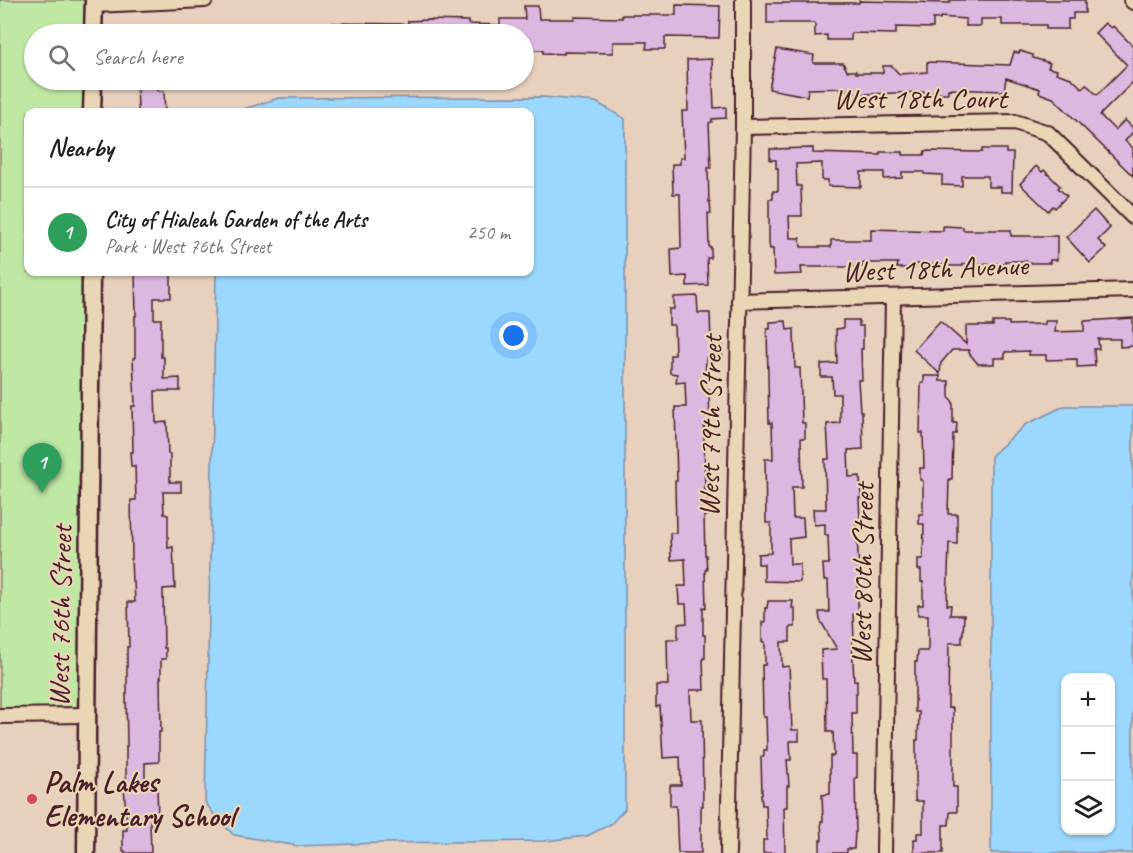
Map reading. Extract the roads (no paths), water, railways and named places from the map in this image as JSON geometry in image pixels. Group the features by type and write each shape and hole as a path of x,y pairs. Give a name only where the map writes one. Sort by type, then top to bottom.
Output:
{"street":[{"path":"93,24 94,2 205,0"},
{"name":"West 79th Street","path":"729,853 743,127 743,0"},
{"path":"92,108 93,90"},
{"name":"West 18th Court","path":"743,127 1015,122 1048,133 1133,217"},
{"name":"West 76th Street","path":"86,853 91,276"},
{"name":"West 18th Avenue","path":"739,301 1133,290"},
{"name":"West 80th Street","path":"884,853 893,297"},
{"path":"0,716 86,715"}],"water":[{"path":"544,97 596,102 625,119 625,809 611,824 587,836 544,841 298,846 234,835 218,820 205,802 216,276 534,276 534,108 247,108 279,98"},
{"path":"1064,406 1133,406 1133,853 991,853 991,456 1025,425"}],"place":[{"name":"City of Hialeah Garden of the Arts","path":"42,493"},
{"name":"Palm Lakes Elementary School","path":"32,799"}]}
